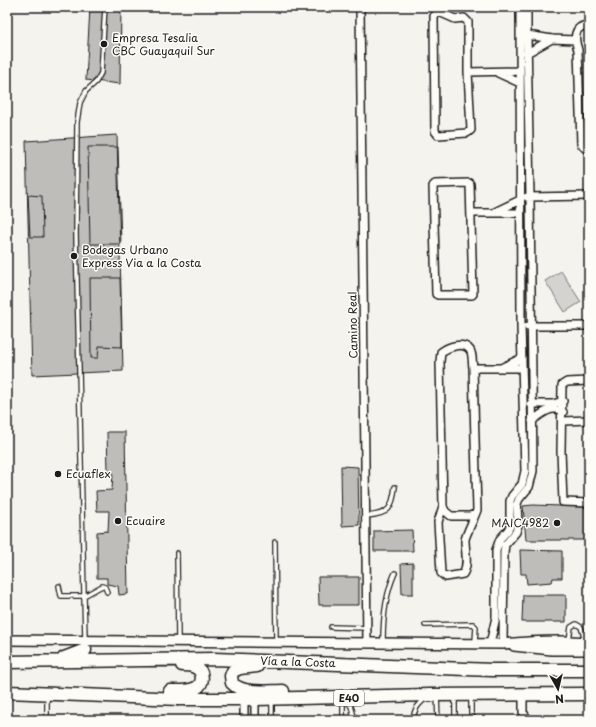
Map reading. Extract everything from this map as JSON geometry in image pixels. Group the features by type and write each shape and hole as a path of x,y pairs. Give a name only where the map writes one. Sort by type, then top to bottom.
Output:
{"highway":[{"path":"52,661 70,657 85,645 93,656 106,662"},
{"name":"Vía a la Costa","path":"7,662 106,662 214,659 492,670 589,670"},
{"path":"109,696 146,692 189,690 197,687 202,680 200,670 189,665 125,661"},
{"path":"298,662 240,668 233,671 231,679 235,686 248,690 386,692 434,695"},
{"name":"E40","path":"7,692 180,699 589,694"}],"street":[{"name":"Camino Real","path":"360,7 367,643"},
{"path":"503,644 505,545 516,532 518,525 517,509 519,499 529,487 533,471 527,53 523,10"},
{"path":"490,644 496,617 496,550 498,544 510,526 510,502 512,496 522,484 524,479 520,213 520,71 523,10"},
{"path":"439,12 455,19 467,19 468,72 472,130 467,133 438,135 435,131 434,16 439,12"},
{"path":"589,25 579,29 575,33 575,40 578,50 581,144 586,149 589,149"},
{"path":"526,34 552,39 575,40"},
{"path":"527,53 552,39"},
{"path":"468,72 520,71"},
{"path":"496,72 520,83"},
{"path":"434,184 470,184 471,213 473,294 436,294 434,184"},
{"path":"494,213 520,199 530,197 589,196"},
{"path":"471,213 520,213"},
{"path":"522,326 589,326"},
{"path":"463,345 469,348 473,368 477,505 465,538 466,570 463,574 446,577 441,573 438,522 443,506 441,352 446,348 455,346 463,345"},
{"path":"501,368 522,358"},
{"path":"473,368 522,368"},
{"path":"589,381 567,382 563,384 562,451 563,502 589,504"},
{"path":"531,404 553,404 563,401"},
{"path":"532,421 547,410 559,409 563,412"},
{"path":"563,421 589,420"},
{"path":"524,447 533,447"},
{"path":"443,506 445,511 451,516 470,516 475,514"},
{"name":"Vía a la Costa","path":"7,640 85,645 178,641 503,644 527,641 569,640 588,644"},
{"name":"Vía a la Costa","path":"503,644 532,649 552,650 588,644"},
{"path":"523,695 522,712 528,720"},
{"path":"244,720 249,699"},
{"path":"249,699 255,720"}],"lane":[{"path":"85,645 76,234 77,122 80,103 86,91 96,82 100,73 105,7"},
{"path":"366,516 388,511 392,505 395,487"},
{"path":"275,542 276,642"},
{"path":"177,553 178,641"},
{"path":"384,642 383,620 386,600 395,573"},
{"path":"59,586 62,596 84,596 102,586 105,587 108,592"},
{"path":"578,618 578,624 582,628 588,644"},
{"path":"425,625 473,624 476,627 475,644"},
{"path":"569,640 571,627 578,624"},
{"path":"331,627 367,628"},
{"path":"47,694 47,720"},
{"path":"413,720 414,711 419,704 434,695 438,720"},
{"path":"455,695 455,720"},
{"path":"471,695 474,720"},
{"path":"343,698 343,720"},
{"path":"343,698 351,706 355,720"},
{"path":"272,699 272,720"},
{"path":"43,720 47,713"}],"shaded area":[{"path":"561,271 581,302 565,312 545,281"}],"building":[{"name":"Empresa Tesalia CBC Guayaquil Sur","path":"90,7 121,7 120,84 86,80"},
{"name":"Bodegas Urbano Express Via a la Costa","path":"117,135 123,371 32,375 26,141"},
{"path":"88,147 118,147 121,244 90,244"},
{"path":"28,195 42,196 43,237 30,237"},
{"path":"90,278 120,278 122,347 99,346 98,358 91,358"},
{"name":"Ecuaire","path":"107,432 125,432 128,594 119,595 118,586 107,584 107,578 97,578 97,532 108,531 109,511 97,511 96,491 112,490 113,472 108,470"},
{"path":"341,466 358,467 359,525 342,526"},
{"name":"MAIC4982","path":"523,506 589,507 589,540 526,540"},
{"path":"412,530 413,551 374,551 374,531"},
{"name":"MAIC4982","path":"520,550 562,551 562,578 553,578 552,582 527,584 526,574 521,574"},
{"path":"413,563 413,594 402,594 401,564"},
{"path":"318,577 359,577 359,605 319,605"},
{"path":"523,595 566,595 566,622 522,622"}],"place":[{"name":"Empresa Tesalia CBC Guayaquil Sur","path":"104,44"},
{"name":"Bodegas Urbano Express Via a la Costa","path":"74,256"},
{"name":"Ecuaflex","path":"58,474"},
{"name":"Ecuaire","path":"118,521"},
{"name":"MAIC4982","path":"557,523"}]}
